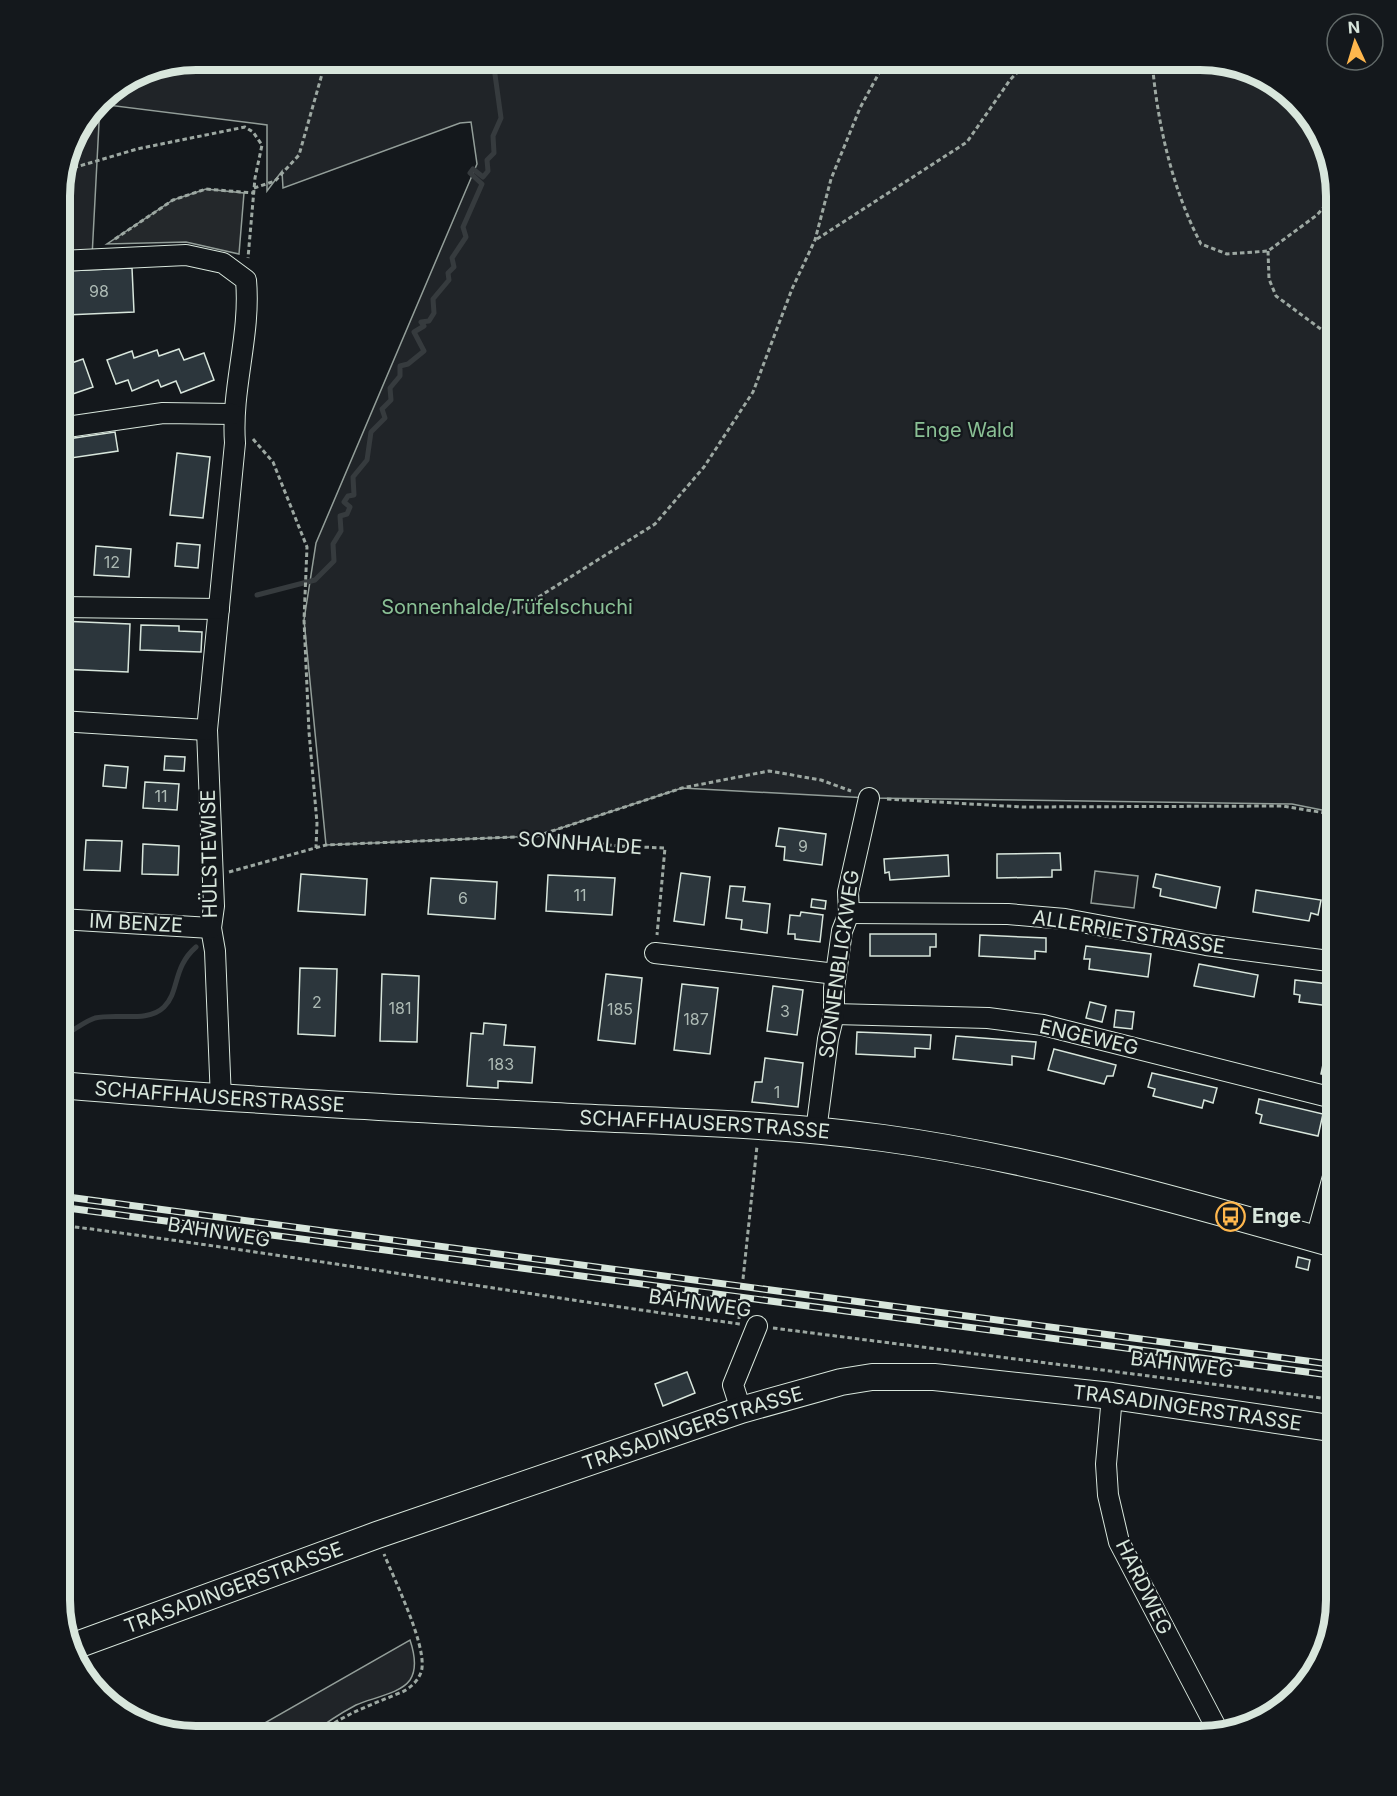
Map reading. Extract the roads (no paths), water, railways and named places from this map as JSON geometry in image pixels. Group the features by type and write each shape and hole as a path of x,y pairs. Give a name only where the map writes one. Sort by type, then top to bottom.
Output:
{"main road":[{"name":"SCHAFFHAUSERSTRASSE","path":"70,1086 221,1100 759,1126 816,1131 958,1150 1066,1171 1326,1242"},
{"name":"TRASADINGERSTRASSE","path":"79,1644 377,1535 741,1410 841,1382 907,1376 1112,1396 1326,1427"}],"street":[{"name":"HÜLSTEWISE","path":"71,260 186,255 223,263 246,280 249,308 240,381 232,414 235,442 207,730 214,906 211,928 215,951 221,1100"},
{"path":"71,426 163,413 232,414"},
{"path":"71,607 219,609"},
{"path":"71,721 207,730"},
{"name":"SONNENBLICKWEG","path":"816,1131 828,1039 834,1014 836,974 842,931 849,913 848,892 869,798"},
{"name":"ALLERRIETSTRASSE","path":"849,913 1008,914 1065,919 1206,945 1326,961"},
{"name":"IM BENZE","path":"70,920 211,928"},
{"path":"655,952 836,974"},
{"name":"ENGEWEG","path":"834,1014 976,1017 1043,1025 1326,1096"},
{"path":"741,1410 733,1385 747,1325"},
{"name":"HARDWEG","path":"1112,1396 1106,1464 1108,1495 1119,1542 1214,1724"}],"waterway":[{"path":"257,595 315,580 334,561 333,544 341,531 340,516 347,514 350,507 344,502 348,496 354,495 353,477 367,460 371,432 385,418 382,409 391,400 390,388 400,376 400,366 408,364 424,351 414,332 424,326 421,322 429,321 434,313 433,299 449,280 448,273 454,267 452,258 466,237 463,227 482,184 470,173 473,169 483,177 488,171 487,160 494,153 493,136 501,118 495,71"},
{"path":"70,1032 95,1018 141,1016 157,1012 169,1001 183,963 196,947"}],"railway":[{"path":"70,1197 1326,1364"},
{"path":"70,1208 1326,1375"}],"place":[{"name":"Enge","path":"1231,1216"}],"park label":[{"name":"Enge Wald","path":"964,430"},
{"name":"Sonnenhalde/Tüfelschuchi","path":"507,607"}]}
